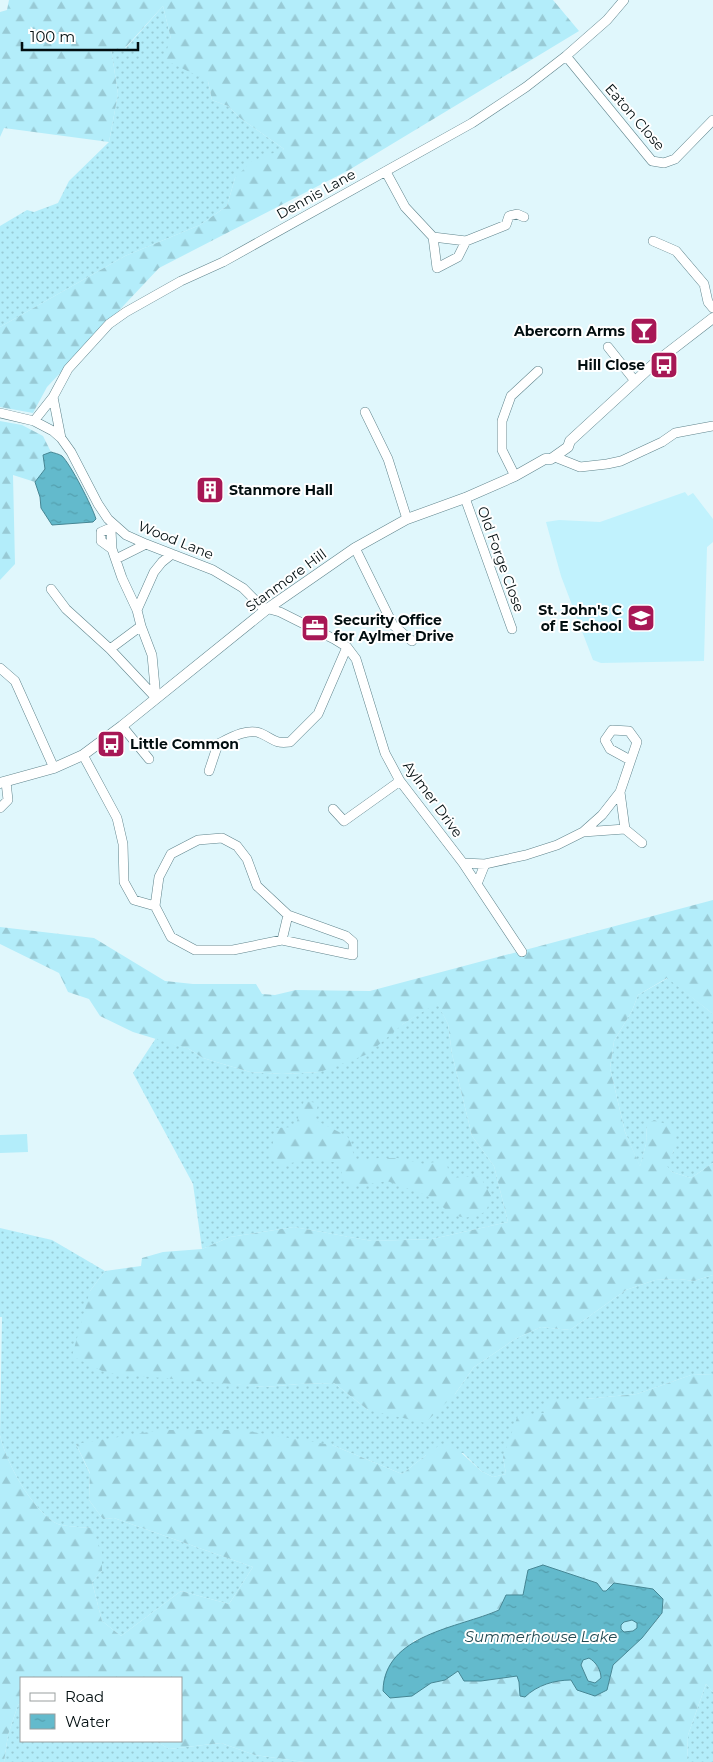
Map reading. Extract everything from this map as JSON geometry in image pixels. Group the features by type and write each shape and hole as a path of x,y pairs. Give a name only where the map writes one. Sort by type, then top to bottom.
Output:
{"main road":[{"name":"Stanmore Hill","path":"3,782 66,764 83,755 122,726 267,609 355,548 407,519 465,498 515,476 568,447 570,441 656,362 713,318"}],"street":[{"name":"Dennis Lane","path":"34,421 52,397 68,369 109,324 126,312 181,281 223,262 472,123 526,87 566,56 607,20 624,0"},
{"name":"Eaton Close","path":"566,56 652,162 664,163 675,159 713,120"},
{"path":"386,172 405,207 433,237 437,268 458,257 466,241"},
{"path":"433,237 466,241 506,225 509,216 516,214 524,217"},
{"path":"653,241 676,251 704,284 708,302 713,308"},
{"path":"608,347 635,382"},
{"path":"515,476 502,450 502,420 511,396 538,370"},
{"path":"52,397 61,438"},
{"path":"365,412 388,459 407,519"},
{"name":"Wood Lane","path":"0,413 34,421 53,431 61,438 71,452 105,515 126,535 195,562 227,578 243,588 262,607 267,609"},
{"path":"550,458 585,467 621,461 675,434 713,426"},
{"name":"Old Forge Close","path":"465,498 512,629"},
{"path":"116,558 146,544"},
{"path":"355,548 393,625 412,641"},
{"path":"112,549 122,578 137,610 152,655 156,698"},
{"path":"137,610 154,572 172,554"},
{"path":"51,589 66,609 110,649 156,698"},
{"path":"209,771 218,744 242,733 258,732 279,743 290,742 318,714 346,647 280,612 267,609"},
{"path":"110,649 141,626"},
{"name":"Aylmer Drive","path":"346,647 356,660 385,753 400,781 463,863 522,952"},
{"path":"0,668 15,681 54,768"},
{"path":"122,726 150,759"},
{"path":"83,755 118,818 122,844 124,882 134,900 154,906"},
{"path":"463,863 486,864 526,856 557,845 583,832 602,815 620,792 630,760"},
{"path":"333,809 344,821 400,781"},
{"path":"0,808 8,800 3,782"},
{"path":"620,792 624,829"},
{"path":"583,832 624,829 642,843"},
{"path":"222,838 237,846 248,859 257,886 288,914 346,936 353,942 353,954 282,940 233,950 195,950 171,937 154,906 159,877 171,854 198,840 222,838"},
{"path":"477,884 486,864"},
{"path":"282,940 288,914"}],"shaded area":[{"name":"St. John's C of E School","path":"685,492 688,496 693,493 713,519 713,542 707,547 704,661 601,663 593,660 561,576 546,522 559,520 600,522"}],"green space":[{"path":"9,0 553,0 579,31 349,170 159,268 47,387 33,413 0,407 0,327 125,256 200,225 227,206 235,178 252,161 284,149 240,118 228,106 212,100 208,81 163,59 171,39 163,6 125,48 111,48 118,94 109,142 4,128 0,137 0,12 7,10"},
{"path":"163,6 171,39 208,81 212,100 228,106 240,118 284,149 235,178 227,206 200,225 125,256 0,327 0,226 27,210 34,212 58,203 69,181 109,142 118,94 111,48 126,48"},
{"path":"0,421 22,425 43,436 51,452 43,455 45,469 35,482 13,475 15,564 0,580"},
{"path":"713,900 713,1014 667,978 638,995 632,1011 614,1041 610,1068 625,1132 640,1166 646,1144 647,1125 654,1120 675,1127 674,1150 667,1166 672,1172 691,1178 713,1163 713,1275 694,1281 679,1279 655,1280 626,1290 570,1330 541,1327 515,1339 474,1367 455,1394 425,1423 368,1410 334,1383 265,1387 106,1373 72,1356 90,1291 105,1271 141,1266 142,1258 163,1252 202,1249 230,1237 294,1227 372,1241 432,1239 508,1222 494,1166 472,1136 452,1054 448,1024 437,1003 403,1024 368,1054 320,1072 282,1074 250,1072 203,1058 189,1049 133,1032 100,1016 89,999 68,992 59,973 0,944 0,927 94,938 165,981 193,984 256,984 262,994 275,995 296,990 370,991"},
{"path":"668,978 713,1014 713,1163 691,1178 672,1172 666,1166 674,1150 647,1125 646,1144 640,1167 625,1132 610,1068 614,1041 632,1011 638,995"},
{"path":"437,1002 448,1024 452,1054 472,1136 494,1166 508,1222 432,1239 372,1241 294,1227 230,1237 202,1249 193,1184 133,1073 156,1038 189,1049 203,1058 250,1072 282,1074 320,1072"},
{"path":"304,1101 318,1103 315,1120 347,1136 351,1143 355,1161 397,1158 424,1164 446,1160 450,1178 480,1176 491,1196 486,1212 465,1218 451,1214 431,1197 387,1181 351,1187 343,1179 340,1163 314,1159 279,1165 270,1157 276,1128 295,1127"},
{"path":"27,1134 28,1152 0,1153 0,1135"},
{"path":"0,1228 52,1240 105,1271 90,1291 174,1378 265,1387 334,1383 368,1410 455,1394 474,1367 515,1339 541,1327 570,1330 626,1290 655,1280 679,1279 694,1281 713,1275 713,1374 691,1375 637,1394 585,1399 554,1399 544,1413 507,1448 503,1457 506,1474 493,1477 481,1471 463,1453 426,1455 402,1474 332,1445 76,1444 90,1474 89,1500 103,1519 114,1518 253,1567 229,1604 181,1591 121,1636 102,1621 92,1582 102,1571 92,1528 57,1524 45,1515 36,1506 20,1483 3,1446 0,1435 2,1317 0,1317"},
{"path":"713,1374 713,1692 706,1684 688,1735 687,1762 304,1762 255,1755 221,1743 169,1749 158,1742 182,1742 182,1677 20,1677 20,1704 8,1735 4,1762 0,1762 0,1435 13,1471 36,1506 57,1524 92,1528 102,1553 102,1571 92,1582 102,1621 121,1636 181,1591 229,1604 253,1567 114,1518 103,1519 89,1500 90,1473 76,1444 161,1430 240,1430 332,1445 402,1474 441,1444 455,1447 481,1471 493,1477 506,1474 503,1457 518,1415 544,1413 548,1401 554,1399 585,1399 637,1394 691,1375","holes":["574,1576 597,1583 602,1591 662,1614 642,1638 613,1665 608,1685 595,1696 578,1683 560,1680 534,1690 525,1697 520,1696 517,1676 481,1681 464,1681 458,1671 445,1680 431,1683 413,1641 499,1610 507,1595 523,1595"]},
{"path":"632,1620 637,1623 637,1628 633,1631 624,1632 621,1629 621,1625"},
{"path":"589,1658 596,1664 600,1672 601,1678 595,1683 588,1682 581,1665 583,1659"},
{"path":"706,1684 713,1692 713,1762 687,1762 688,1735"},
{"path":"20,1704 20,1742 158,1742 169,1749 221,1743 255,1755 304,1762 4,1762 8,1735"}],"water":[{"path":"51,452 62,456 71,468 94,513 96,519 93,522 52,525 41,508 35,482 45,469 43,455"},
{"name":"Summerhouse Lake","path":"543,1565 597,1583 603,1591 606,1591 614,1583 653,1589 663,1599 662,1613 642,1638 613,1665 607,1690 595,1696 577,1690 571,1680 565,1680 541,1686 525,1697 520,1696 517,1676 481,1681 464,1681 458,1671 445,1680 431,1683 412,1696 390,1698 383,1691 387,1672 396,1657 410,1645 426,1636 499,1610 506,1595 523,1595 528,1570","holes":["632,1620 637,1623 637,1628 633,1631 624,1632 621,1629 621,1625","589,1658 596,1664 600,1672 601,1678 595,1683 588,1681 581,1665 583,1660"]}],"place":[{"name":"Abercorn Arms","path":"644,331"},
{"name":"Hill Close","path":"664,365"},
{"name":"Stanmore Hall","path":"210,490"},
{"name":"St. John's C of E School","path":"641,618"},
{"name":"Security Office for Aylmer Drive","path":"315,628"},
{"name":"Little Common","path":"111,744"}]}
